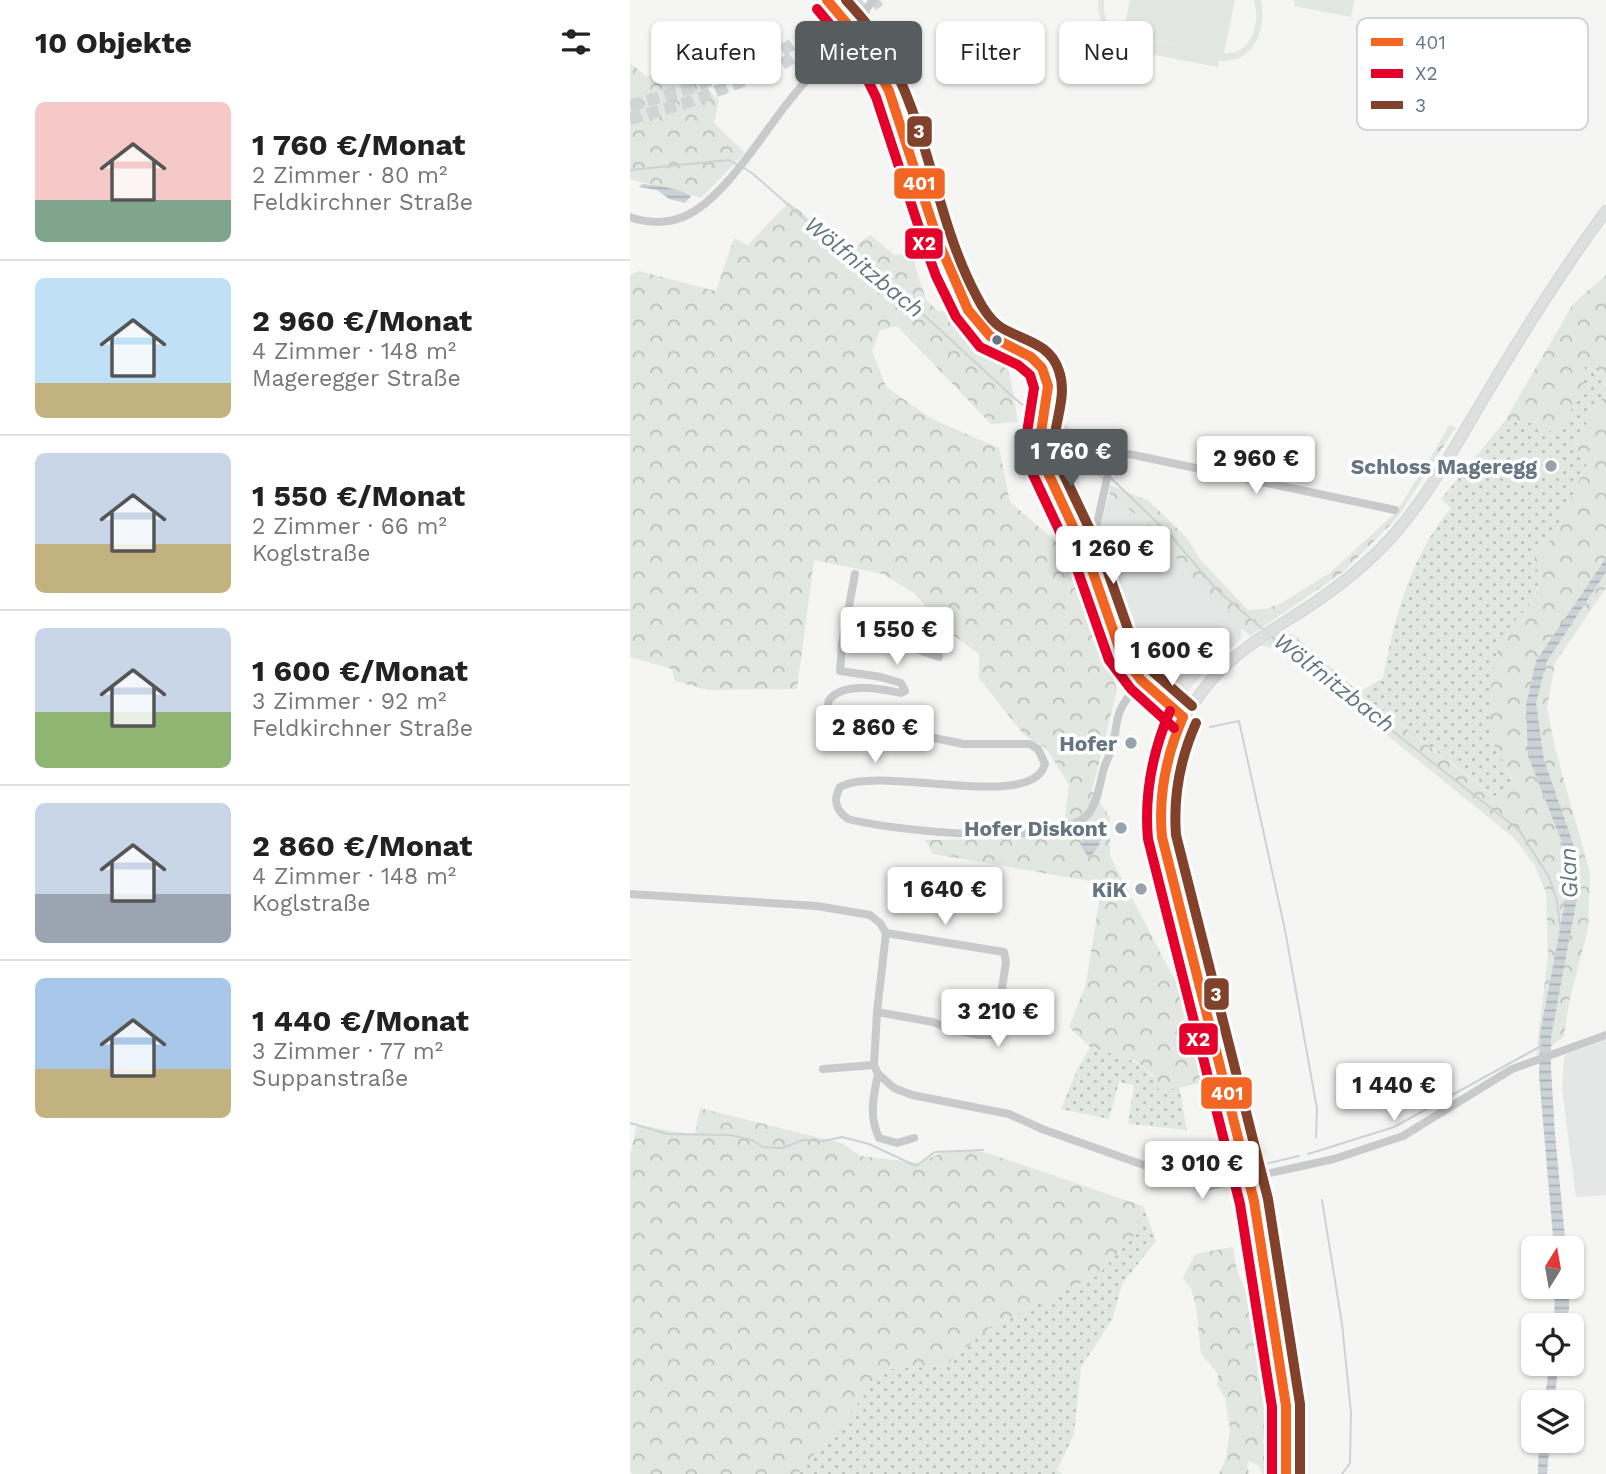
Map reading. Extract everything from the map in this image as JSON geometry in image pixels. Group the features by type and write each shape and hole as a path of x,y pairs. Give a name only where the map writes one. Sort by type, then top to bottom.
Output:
{"main road":[{"path":"1286,1474 1286,1406 1249,1179 1162,837 1160,804 1169,751 1183,718 1214,677 1253,642 1349,578 1382,547 1413,510 1435,479 1534,315 1604,217"}],"street":[{"path":"827,0 846,21"},
{"path":"858,21 873,0"},
{"path":"630,217 656,221 682,217 695,210 745,161 803,84"},
{"path":"886,84 898,112 940,245 961,296 985,332 996,340 1034,357 1047,378 1039,452 1089,561 1121,653 1141,680 1183,718"},
{"path":"1089,561 1110,469 1116,455 1129,454 1395,510"},
{"path":"855,574 840,671 901,683 905,691 901,693 860,688 840,691 829,700 831,713 867,724 964,744 1030,744 1038,749 1045,764 1043,772 1035,779 1000,787 915,781 848,782 840,787 836,794 837,808 848,819 941,834 993,835 1052,830 1080,820 1089,813 1098,792 1105,764 1112,750 1120,711 1141,680"},
{"path":"842,645 905,645 939,657"},
{"path":"630,894 817,906 870,915 880,923 886,933 874,1065 878,1074 894,1088 912,1095 1009,1114 1042,1129 1206,1188 1334,1159 1403,1136 1496,1078 1533,1060 1606,1035"},
{"path":"877,1012 933,1022 969,1033 995,1035 1006,962 1004,952 1001,951 886,933"},
{"path":"823,1069 874,1065"},
{"path":"878,1074 873,1094 872,1123 879,1138 897,1143 914,1138"}],"shaded area":[{"path":"1109,493 1154,530 1212,602 1242,627 1241,639 1201,675 1183,698 1174,699 1130,655 1119,637 1094,557"},
{"path":"1606,1040 1606,1195 1576,1197 1562,1088 1564,1058 1567,1054"}],"green space":[{"path":"1098,0 1104,0 1107,21 1102,21"},
{"path":"1130,0 1235,0 1224,53 1234,52 1248,43 1255,27 1254,0 1261,0 1262,22 1255,43 1241,57 1219,61 1218,67 1153,55 1153,41 1188,48 1153,40 1153,21 1126,21"},
{"path":"1295,0 1354,0 1351,17 1294,6"},
{"path":"630,63 647,77 651,75 651,84 703,84 719,101 714,123 745,153 701,198 630,179"},
{"path":"789,202 848,252 870,235 895,255 911,253 926,300 938,311 957,312 1009,370 1018,422 991,424 897,326 880,330 872,351 886,387 932,419 999,448 1010,502 1072,555 1117,690 1092,791 1110,817 1110,856 1172,975 1182,984 1210,1081 1163,1091 1154,1087 1153,1075 1136,1061 1090,1047 1069,1027 1086,984 1102,883 933,854 925,840 1020,839 1063,834 1069,785 1046,748 1024,735 979,678 979,654 945,629 914,593 883,574 814,560 797,689 708,690 675,681 672,669 630,657 630,275 639,271 716,291 734,238 748,245"},
{"path":"1606,275 1606,384 1597,371 1585,366 1583,390 1557,435 1537,423 1505,421 1573,304"},
{"path":"1585,366 1600,375 1606,392 1574,444 1587,464 1552,539 1534,557 1540,577 1533,602 1502,639 1490,734 1513,781 1505,796 1496,797 1359,692 1383,678 1406,588 1425,547 1451,508 1441,499 1505,421 1537,423"},
{"path":"1606,392 1606,588 1555,663 1547,708 1555,748 1590,873 1588,929 1569,1002 1564,1037 1536,1056 1548,955 1546,892 1534,864 1514,838 1282,650 1259,645 1280,632 1294,635 1359,692 1495,797 1505,796 1513,780 1491,737 1489,718 1495,660 1508,629 1535,596 1538,574 1534,557 1552,539 1587,464 1574,444"},
{"path":"1051,411 1105,458 1102,479 1082,464 1074,468 1067,482 1073,510 1050,465 1045,448"},
{"path":"1449,425 1456,427 1398,517 1343,572 1250,636 1212,602 1154,530 1109,493 1110,485 1149,501 1187,538 1199,558 1248,610 1265,609 1280,604 1331,572 1396,512"},
{"path":"1090,1047 1140,1065 1163,1091 1179,1086 1187,1130 1128,1124 1134,1085 1119,1082 1109,1119 1061,1109"},
{"path":"700,1108 841,1143 861,1156 919,1163 943,1152 984,1152 1143,1206 1134,1235 1098,1275 990,1327 945,1366 887,1369 797,1474 633,1474 630,1472 630,1156 637,1125 695,1135"},
{"path":"1143,1206 1156,1241 1122,1284 1112,1320 1081,1367 1074,1434 1057,1470 1063,1474 797,1474 887,1369 945,1366 990,1327 1098,1275 1134,1235"},
{"path":"1233,1247 1238,1272 1259,1321 1261,1350 1266,1358 1275,1429 1266,1433 1263,1440 1271,1474 1262,1474 1260,1466 1250,1461 1247,1464 1249,1474 1219,1474 1226,1458 1230,1429 1225,1398 1217,1385 1218,1374 1201,1354 1196,1305 1191,1289 1183,1278 1195,1254"}],"water":[{"path":"642,184 674,189 691,196 685,203 669,199 657,190 639,187"},
{"name":"Glan","path":"1606,558 1606,572 1547,661 1536,703 1544,760 1573,843 1577,898 1551,1037 1555,1134 1565,1236 1553,1236 1539,1075 1540,1034 1566,897 1563,845 1528,756 1526,705 1536,661"},
{"path":"1096,824 1102,827 1100,844 1089,858 1081,846 1086,832"},
{"path":"1555,1299 1569,1299 1568,1313 1554,1313"},
{"path":"1548,1376 1557,1376 1556,1390 1546,1390"},
{"path":"1539,1453 1549,1453 1547,1474 1538,1474"}],"waterway":[{"name":"Wölfnitzbach","path":"630,170 729,160 736,164"},
{"name":"Wölfnitzbach","path":"744,168 859,267 888,282 1040,419"},
{"name":"Wölfnitzbach","path":"1045,423 1105,474"},
{"name":"Wölfnitzbach","path":"1112,479 1171,536 1217,590 1264,630"},
{"name":"Wölfnitzbach","path":"1271,636 1519,830 1549,877 1557,901 1560,926"},
{"path":"1210,727 1239,721 1285,930 1317,1109 1316,1137"},
{"path":"1308,1154 1394,1127 1541,1046"},
{"path":"630,1123 667,1134 730,1135 752,1140 763,1147 782,1148 803,1140 823,1141 842,1137 869,1144 916,1166 935,1152 983,1150"},
{"path":"1260,1165 1299,1156"},
{"path":"1322,1200 1342,1324 1351,1413 1350,1463 1342,1474"}],"tunnel":[{"path":"630,106 690,88 775,55 862,0"},
{"path":"630,119 689,102 778,67 880,0"}],"transit line":[{"name":"401","path":"827,0 865,45 889,91 938,241 968,310 990,336 1031,357 1042,368 1048,386 1040,439 1042,460 1089,561 1121,653 1141,680 1183,717"},
{"name":"3","path":"846,0 874,34 898,75 911,106 950,233 981,304 998,325 1043,349 1055,362 1062,392 1055,435 1055,456 1102,555 1134,646 1151,670 1192,706"},
{"name":"X2","path":"817,9 854,53 876,97 925,246 956,317 980,347 1018,365 1030,375 1034,388 1026,439 1029,466 1076,566 1109,660 1131,689 1174,728"},
{"name":"X2","path":"1170,711 1158,742 1148,790 1148,839 1240,1204 1272,1407 1272,1474"},
{"name":"401","path":"1183,717 1165,776 1161,806 1162,837 1254,1201 1286,1406 1286,1474"},
{"name":"3","path":"1196,723 1179,778 1176,835 1268,1199 1300,1404 1300,1474"}],"place":[{"name":"Schloss Mageregg","path":"1551,466"},
{"name":"Hofer","path":"1131,743"},
{"name":"Hofer Diskont","path":"1121,828"},
{"name":"KiK","path":"1141,889"}]}
